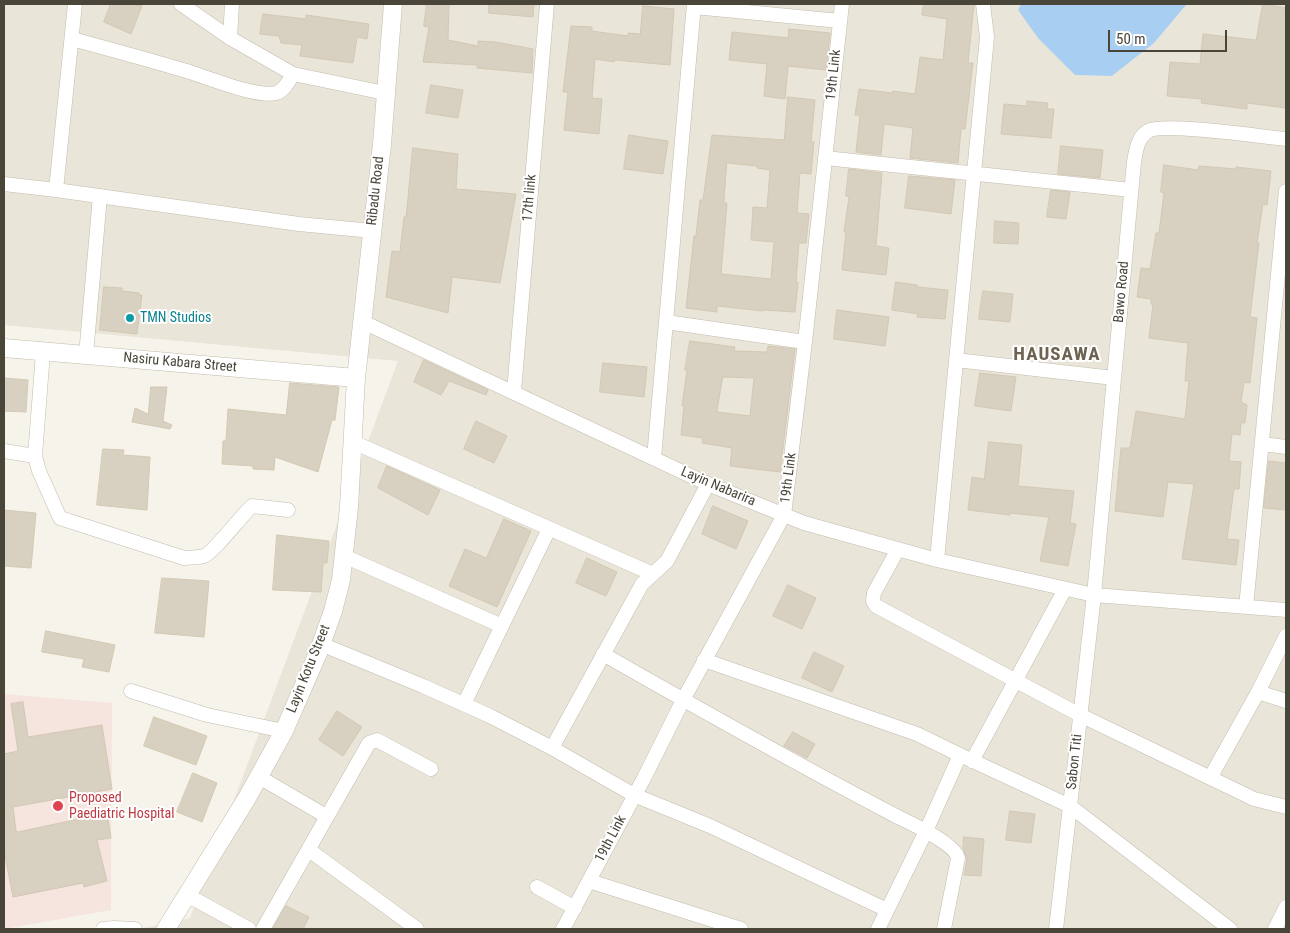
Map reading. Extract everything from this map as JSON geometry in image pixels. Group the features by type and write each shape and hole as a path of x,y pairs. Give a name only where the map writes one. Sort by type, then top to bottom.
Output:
{"street":[{"path":"56,190 75,4"},
{"path":"181,4 230,38 293,74 385,93"},
{"path":"230,38 232,4"},
{"name":"Ribadu Road","path":"356,378 364,322 382,144 393,4"},
{"name":"17th link","path":"514,391 547,4"},
{"name":"19th Link","path":"564,929 704,660 784,515 842,4"},
{"path":"937,560 987,37 983,4"},
{"path":"654,458 694,6 840,22"},
{"path":"72,39 185,70 237,88 267,94 277,93 282,90 293,74"},
{"name":"Bawo Road","path":"1094,595 1131,190 1138,143 1148,131 1170,127 1286,139"},
{"path":"825,158 974,172 1131,190"},
{"path":"4,184 299,224 372,230"},
{"path":"1246,607 1286,191"},
{"path":"86,355 100,196"},
{"name":"Layin Nabarira","path":"364,322 708,484 804,523 937,560 1094,595 1286,610"},
{"path":"666,322 805,342"},
{"name":"Nasiru Kabara Street","path":"4,348 356,378"},
{"path":"44,352 35,456 39,471 60,518 184,558 205,556 252,506 288,510"},
{"path":"956,360 1114,378"},
{"name":"Layin Kotu Street","path":"166,929 259,777 284,731 333,611 341,580 349,507 356,378"},
{"path":"353,442 653,574"},
{"path":"1262,444 1286,447"},
{"path":"4,451 35,456"},
{"path":"552,748 642,584 667,561 708,484"},
{"path":"464,704 549,529"},
{"path":"898,549 874,593 874,604 1080,715 1254,800 1286,807"},
{"path":"344,556 502,626"},
{"path":"878,929 926,831 966,758 1016,681 1065,589"},
{"name":"Sabon Titi","path":"1056,929 1094,595"},
{"path":"1210,778 1258,692 1286,636"},
{"path":"321,644 464,704 552,748 634,795 710,826 887,910"},
{"path":"603,654 821,777 926,831 958,855 944,929"},
{"path":"704,660 917,734 1070,806 1230,929"},
{"path":"131,691 207,715 284,731"},
{"path":"1258,692 1286,701"},
{"path":"263,929 366,746 378,740 431,769"},
{"path":"259,777 326,816"},
{"path":"309,850 417,929"},
{"path":"589,882 741,929"},
{"path":"537,887 575,908"},
{"path":"187,895 248,929"},
{"path":"1275,929 1286,907"},
{"path":"103,929 136,929"}],"shaded area":[{"path":"4,4 1021,4 1018,10 1075,75 1112,76 1154,43 1187,4 1286,4 1286,929 139,929 190,918 398,361 4,325"},
{"name":"Proposed Paediatric Hospital","path":"4,694 112,703 111,910 4,929"}],"water":[{"path":"1021,4 1187,4 1154,43 1112,76 1075,75 1038,38 1018,10"}],"building":[{"path":"111,4 142,6 131,34 104,22"},
{"path":"427,4 449,4 448,40 478,46 478,41 496,42 533,49 532,73 477,68 477,65 423,62 429,27 424,26"},
{"path":"489,4 534,4 533,17 489,13"},
{"path":"924,4 974,4 968,63 973,63 965,129 961,129 958,163 910,158 913,128 884,124 881,155 856,152 860,115 855,115 859,89 915,94 920,57 943,60 947,19 922,15"},
{"path":"1263,4 1286,8 1286,108 1247,103 1247,109 1201,103 1202,99 1167,96 1170,62 1200,64 1203,34 1256,40"},
{"path":"643,6 674,9 670,65 595,59 592,98 602,99 599,134 564,130 568,92 563,92 571,26 592,27 592,31 628,36 628,33 640,34"},
{"path":"263,14 306,19 306,15 369,24 367,39 357,37 353,63 300,56 302,45 281,43 279,36 260,34"},
{"path":"789,29 830,33 826,70 788,66 785,99 764,96 767,64 729,60 732,32 788,38"},
{"path":"431,85 463,90 458,118 426,113"},
{"path":"788,97 815,100 811,142 814,142 811,174 800,173 797,213 809,214 806,243 799,243 795,312 717,306 717,312 686,308 694,236 696,236 700,200 703,200 712,135 784,140","holes":["727,163 757,166 757,168 770,170 767,208 753,207 751,240 774,242 771,279 721,274 727,203 724,203"]},
{"path":"1027,101 1048,103 1047,109 1054,109 1051,138 1001,134 1004,104 1027,106"},
{"path":"629,135 668,141 663,174 624,169"},
{"path":"1061,146 1103,150 1100,178 1058,174"},
{"path":"413,148 458,154 456,189 516,194 500,283 452,277 448,313 386,297 392,251 400,252"},
{"path":"1164,165 1198,170 1199,166 1236,169 1236,167 1271,171 1267,205 1263,204 1257,243 1259,243 1250,317 1257,318 1250,383 1244,382 1241,402 1247,405 1245,423 1241,423 1240,435 1232,434 1229,461 1241,462 1239,489 1234,489 1227,539 1239,540 1236,565 1182,559 1194,484 1168,482 1163,517 1115,511 1121,448 1130,448 1136,411 1185,419 1189,381 1185,381 1188,343 1149,338 1153,304 1151,304 1151,299 1137,297 1141,268 1150,269 1156,233 1159,233 1164,193 1161,192"},
{"path":"849,169 882,173 876,246 889,248 886,275 842,270 846,232 844,232 849,197 846,196"},
{"path":"909,176 955,180 951,214 905,208"},
{"path":"1051,190 1070,192 1066,219 1047,217"},
{"path":"995,221 1019,223 1018,244 994,243"},
{"path":"896,282 917,285 917,287 948,290 945,319 917,317 918,314 892,310"},
{"name":"TMN Studios","path":"104,287 122,288 122,291 142,295 137,334 100,330"},
{"path":"983,291 1013,294 1010,322 979,319"},
{"path":"837,310 889,317 885,346 834,339"},
{"path":"690,341 735,347 734,351 767,352 768,346 795,349 780,472 730,466 732,448 702,443 703,438 681,435 684,406 682,406 687,370 685,370","holes":["723,377 754,378 750,416 717,412"]},
{"path":"424,360 488,390 486,395 449,381 441,395 414,382"},
{"path":"603,363 647,367 644,397 600,392"},
{"path":"980,373 1016,377 1011,411 975,406"},
{"path":"4,378 28,380 26,412 4,411"},
{"path":"290,383 339,387 335,420 332,420 318,472 275,457 274,470 253,469 253,466 222,464 223,441 226,441 228,409 286,415"},
{"path":"151,387 167,387 163,421 172,425 170,429 132,422 135,408 148,414"},
{"path":"476,421 507,436 494,463 464,449"},
{"path":"989,442 1022,445 1018,486 1074,491 1070,523 1076,524 1068,566 1040,561 1049,517 968,510 972,477 984,479"},
{"path":"103,449 124,450 123,455 150,457 147,510 97,505"},
{"path":"1269,461 1286,463 1286,510 1264,508"},
{"path":"387,466 440,490 428,515 378,488"},
{"path":"713,506 748,521 736,549 702,534"},
{"path":"4,510 36,513 31,568 4,566"},
{"path":"504,519 531,531 497,607 449,586 465,549 486,558"},
{"path":"277,535 329,541 327,563 323,563 321,592 273,590"},
{"path":"587,558 617,572 606,596 576,583"},
{"path":"162,578 209,581 204,637 155,633"},
{"path":"788,585 816,598 802,629 773,616"},
{"path":"46,631 115,645 109,672 82,667 84,659 42,652"},
{"path":"814,652 844,666 832,692 802,678"},
{"path":"23,702 28,737 102,725 112,789 13,807 16,831 18,832 107,813 111,838 97,840 107,881 84,887 83,883 13,897 4,851 4,754 18,751 11,704"},
{"path":"337,711 362,727 343,756 319,740"},
{"path":"154,717 207,736 196,765 144,746"},
{"path":"793,732 815,744 807,758 784,746"},
{"path":"193,773 217,783 202,822 177,812"},
{"path":"1010,811 1035,814 1031,843 1006,840"},
{"path":"964,837 984,839 981,876 964,875 967,859 963,848"},
{"path":"286,906 309,917 303,929 273,929"}],"place":[{"name":"TMN Studios","path":"130,318"},
{"name":"Proposed Paediatric Hospital","path":"58,806"}],"district":[{"name":"HAUSAWA","path":"1057,355"}]}
